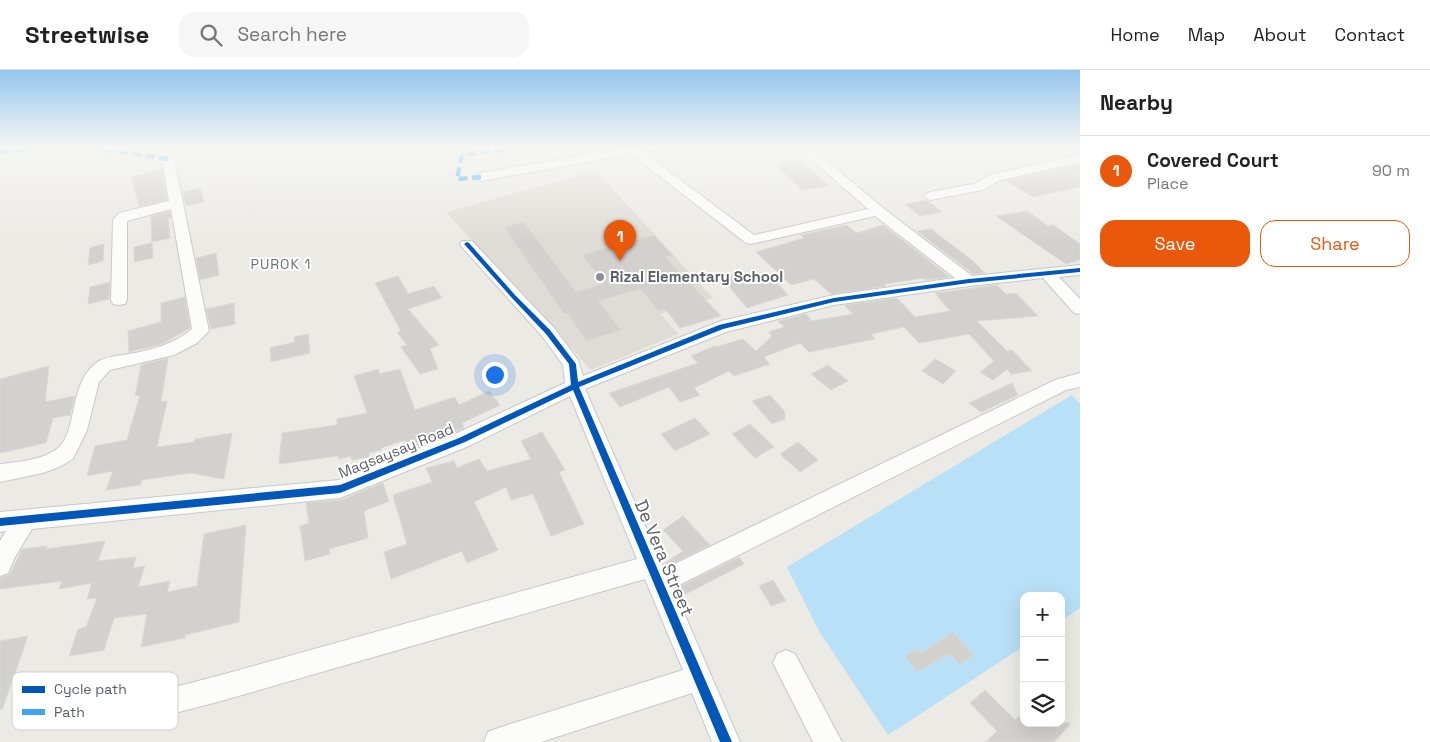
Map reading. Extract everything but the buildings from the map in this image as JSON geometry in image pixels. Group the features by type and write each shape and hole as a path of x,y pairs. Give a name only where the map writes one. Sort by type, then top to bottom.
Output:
{"street":[{"path":"0,473 33,467 66,453 80,428 88,384 97,370 105,365 164,352 193,339 201,331 171,178"},
{"path":"670,178 750,240 878,211"},
{"path":"840,178 878,211 969,281"},
{"path":"930,196 978,187 993,178"},
{"path":"119,300 120,220 124,216 176,204"},
{"name":"De Vera Street","path":"467,244 512,296 548,332 572,364 575,386 726,742"},
{"name":"Magsaysay Road","path":"0,522 340,489 462,440 575,386 721,327 834,300 969,281 1080,270"},
{"path":"1047,273 1080,309"},
{"path":"178,700 655,574 1061,385 1080,380"},
{"path":"0,565 6,551 26,519"},
{"path":"786,663 828,742"},
{"path":"498,742 699,678"}],"shaded area":[{"name":"Rizal Elementary School","path":"569,178 603,178 713,298 661,314 678,334 591,370 446,212"}],"water":[{"path":"1072,395 1080,404 1080,608 1065,618 1065,592 1020,592 1020,649 888,735 819,631 787,567"}],"marked path":[{"path":"457,178 465,178"}],"cycle path":[{"path":"467,244 548,332 572,364 575,386 726,742"},
{"path":"0,522 340,489 462,440 575,386 721,327 834,300 969,281 1080,270"}],"place":[{"name":"Covered Court","path":"620,261"},
{"name":"Rizal Elementary School","path":"600,277"}],"district":[{"name":"PUROK 1","path":"281,264"}]}
